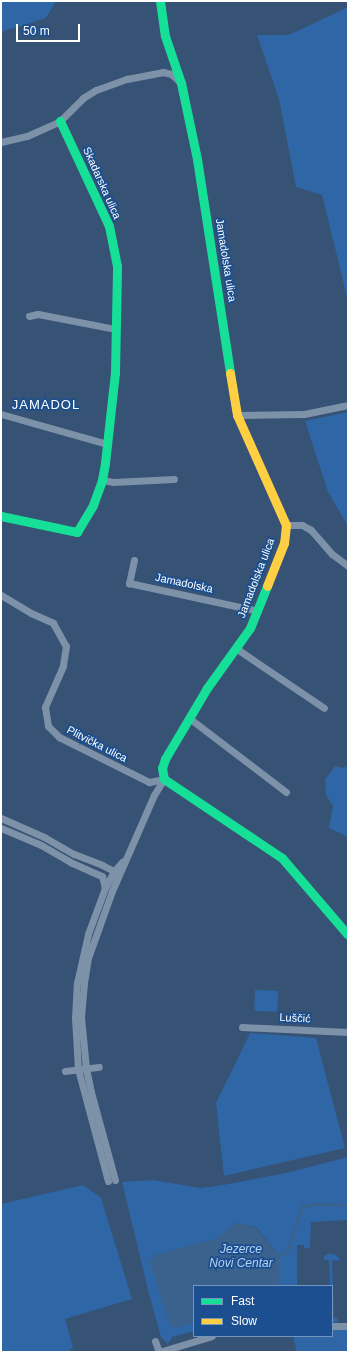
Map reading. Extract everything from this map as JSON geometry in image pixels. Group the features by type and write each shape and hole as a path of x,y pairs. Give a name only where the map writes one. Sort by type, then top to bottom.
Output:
{"street":[{"name":"Jamadolska ulica","path":"160,1 165,36 181,83 197,159 237,415 286,524 284,543 250,628 207,688 165,758 162,768 164,779"},
{"path":"1,142 27,136 60,121 83,98 96,90 126,79 163,72 171,74 181,83"},
{"name":"Skadarska ulica","path":"1,516 77,532 93,505 102,480 115,373 117,266 109,226 96,195 60,121"},
{"path":"29,316 38,314 95,326 115,328"},
{"path":"237,415 304,414 348,405"},
{"path":"1,414 107,444"},
{"path":"102,480 113,482 174,479"},
{"path":"286,524 302,525 311,530 332,554 348,566"},
{"name":"Jamadolska","path":"134,560 129,583 258,611"},
{"name":"Plitvička ulica","path":"1,595 31,613 52,623 66,646 62,666 45,707 48,726 59,737 149,782 164,779"},
{"path":"236,649 324,708"},
{"path":"189,718 286,792"},
{"path":"127,857 114,871 105,888 88,934 77,983 75,1018 78,1069 112,1181 86,1068 81,1017 84,983 93,944 117,882 154,795 164,779 282,858 348,935"},
{"path":"1,818 44,837 74,854 114,871"},
{"path":"1,828 41,845 70,862 102,876 114,871"},
{"path":"114,871 117,882"},
{"path":"102,876 105,888"},
{"name":"Luščić","path":"242,1027 348,1032"},
{"path":"65,1071 99,1067"},
{"path":"333,1326 348,1326"},
{"path":"156,1341 159,1352 209,1337"}],"shaded area":[{"path":"1,1 56,1 46,18 1,32"},
{"path":"348,7 348,301 322,195 296,187 279,99 257,35 289,35"},
{"path":"348,412 348,526 328,492 305,421"},
{"path":"348,765 348,837 329,828 333,806 326,795 325,780 335,766 342,768"},
{"path":"255,990 278,991 277,1012 254,1011"},
{"path":"250,1033 316,1038 345,1148 224,1176 216,1103"},
{"path":"348,1157 348,1220 311,1222 310,1248 304,1248 304,1245 297,1245 297,1285 279,1285 279,1256 256,1227 236,1223 216,1239 155,1255 175,1328 193,1322 193,1331 172,1337 168,1344 161,1337 122,1182 152,1180 201,1188 286,1173"},
{"path":"83,1185 101,1198 132,1299 65,1319 73,1347 68,1352 1,1352 1,1204"},
{"path":"327,1254 334,1254 339,1258 339,1261 332,1260 333,1285 330,1285 329,1261 324,1259 324,1256"},
{"path":"333,1288 334,1317 339,1320 333,1322"},
{"path":"348,1329 348,1352 297,1352 293,1337 333,1337 333,1330"}],"water":[{"name":"Jezerce Novi Centar","path":"236,1223 255,1227 279,1256 279,1285 193,1285 193,1322 175,1328 169,1324 150,1262 155,1255 216,1239"}],"waterway":[{"path":"279,1256 286,1252 289,1246 302,1206 318,1204 348,1205"}],"traffic: fast":[{"path":"160,1 165,36 181,83 197,159 230,373"},
{"path":"1,516 77,532 93,505 102,480 105,463 115,373 117,266 109,226 60,121"},
{"path":"267,586 250,628 207,688 165,759 162,768 164,779 282,858 348,935"}],"traffic: slow":[{"path":"230,373 237,415 286,525 284,543 267,586"}],"district":[{"name":"JAMADOL","path":"46,405"}]}
